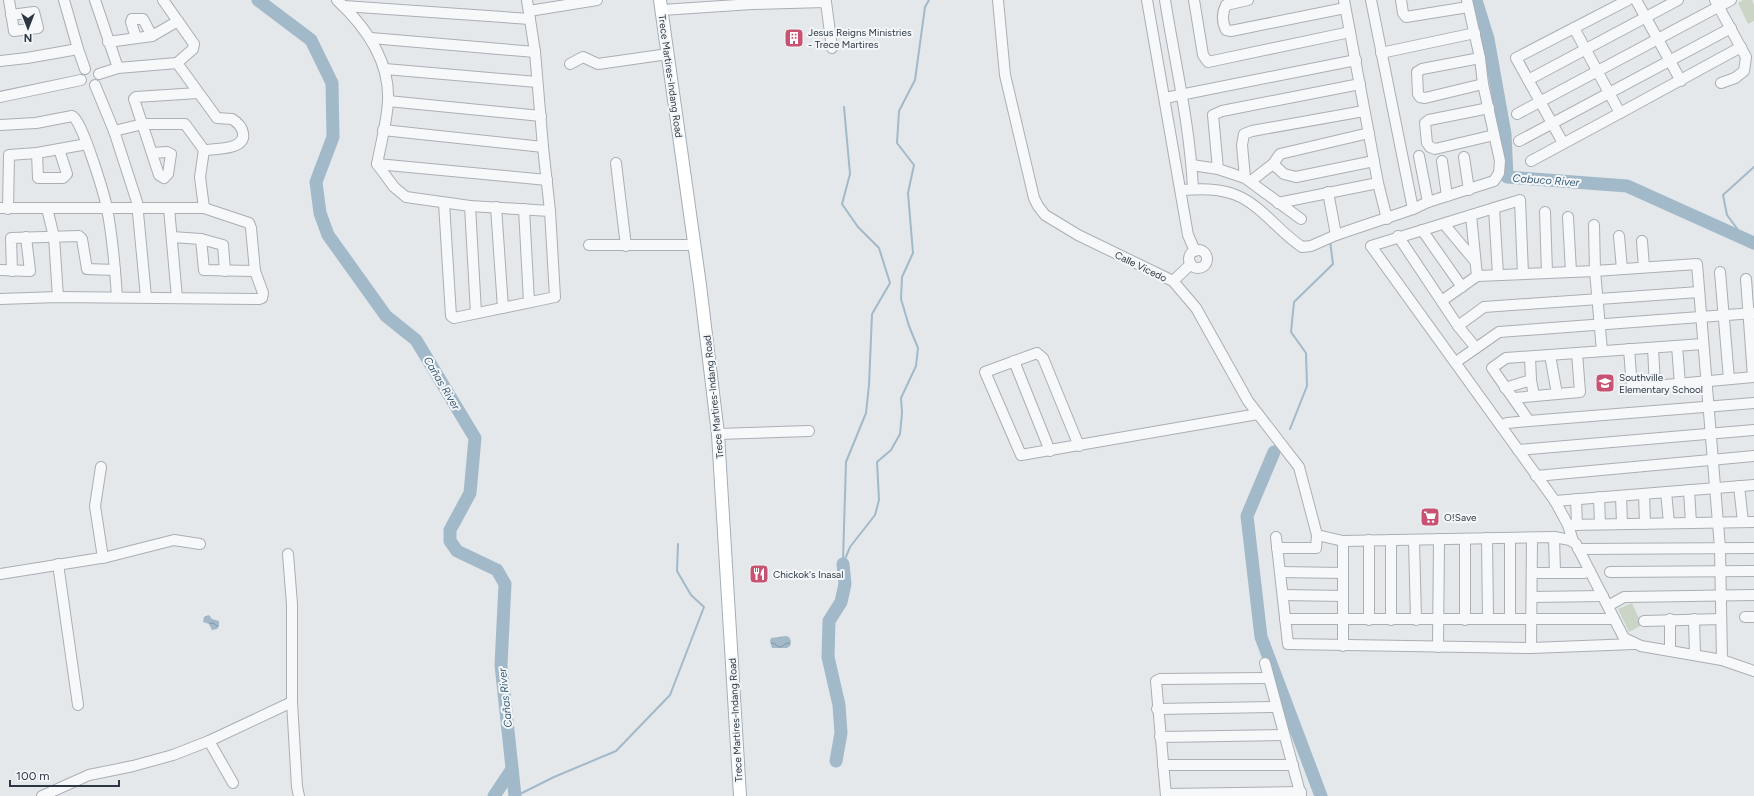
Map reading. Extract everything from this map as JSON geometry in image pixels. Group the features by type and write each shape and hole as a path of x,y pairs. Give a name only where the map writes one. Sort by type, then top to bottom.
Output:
{"main road":[{"name":"Trece Martires-Indang Road","path":"661,5 695,245 718,434 740,796"}],"street":[{"path":"9,0 11,15"},
{"path":"64,0 78,49 86,69"},
{"path":"95,0 118,68"},
{"path":"99,74 118,68 177,63 194,46 163,0"},
{"path":"444,203 450,313 454,318 529,302 552,299 555,297 550,211 542,146 541,116 535,52 527,0"},
{"path":"340,3 529,15 592,0"},
{"name":"Calle Vicedo","path":"998,0 1006,75 1032,191 1038,206 1046,215 1078,236 1173,281 1196,308 1248,400 1284,444 1299,467 1317,535"},
{"path":"1147,0 1188,235 1195,251"},
{"path":"1164,0 1183,95 1192,166 1193,189"},
{"path":"1194,0 1202,55 1208,62 1350,32"},
{"path":"1248,0 1226,5 1223,11 1226,30 1231,31 1345,4 1378,183 1387,219"},
{"path":"1371,0 1414,209"},
{"path":"1181,190 1208,189 1236,195 1247,201 1302,247 1311,246 1336,235 1387,219 1428,202 1489,184 1497,178 1500,160 1483,84 1480,58 1468,3 1406,17 1403,13 1401,0"},
{"path":"1563,144 1516,58 1628,0"},
{"path":"1636,0 1681,82"},
{"path":"1528,80 1678,0"},
{"path":"1517,114 1658,40 1717,4 1731,0"},
{"path":"661,5 826,2 832,48"},
{"path":"340,3 371,38 385,69 388,101 377,164 394,187 406,197 444,203 550,211"},
{"path":"1717,4 1747,52 1746,65 1743,73 1735,78 1721,83"},
{"path":"136,38 131,22 132,19 143,19 152,36"},
{"path":"108,42 152,36 178,21"},
{"path":"1574,28 1620,113"},
{"path":"1519,141 1731,28"},
{"path":"1381,53 1475,33"},
{"path":"371,38 535,52"},
{"path":"0,61 78,49"},
{"path":"1531,160 1681,82 1747,52"},
{"path":"570,64 582,57 598,64 668,54"},
{"path":"1480,58 1422,69 1417,72 1418,94 1420,97 1425,98 1483,84"},
{"path":"1165,98 1356,60"},
{"path":"177,63 217,118 232,119 242,129 244,135 241,142 234,146 204,150"},
{"path":"95,85 85,85 81,80 81,74 86,69 92,68 99,74"},
{"path":"385,69 537,82"},
{"path":"95,85 99,74"},
{"path":"0,97 12,93 81,80"},
{"path":"1218,169 1213,115 1222,111 1360,84"},
{"path":"95,85 114,130 137,207 146,297"},
{"path":"0,91 12,93"},
{"path":"153,153 134,99 136,97 198,93"},
{"path":"388,101 541,116"},
{"path":"1489,108 1429,120 1425,123 1427,142 1430,147 1435,149 1494,135"},
{"path":"1248,179 1242,145 1244,134 1252,131 1364,111"},
{"path":"0,125 36,123 75,116 87,144 107,208 117,297"},
{"path":"114,130 143,124 185,124 204,150 200,177 204,208"},
{"path":"382,130 542,146"},
{"path":"1248,179 1273,164 1280,154 1369,133"},
{"path":"0,299 58,297 262,298 263,293 255,271 251,225 204,208 4,208 9,156 37,153 87,144"},
{"path":"37,153 38,178 63,178 67,174 59,149"},
{"path":"1419,156 1428,202"},
{"path":"1464,157 1469,190"},
{"path":"1273,164 1284,174 1296,177 1374,161"},
{"path":"1442,161 1447,196"},
{"path":"616,163 626,246"},
{"path":"377,164 547,180"},
{"path":"1192,166 1218,169 1248,179 1278,203 1302,219"},
{"path":"1278,203 1378,183"},
{"path":"1328,192 1336,235"},
{"path":"1523,274 1520,200 1444,224 1398,236 1371,246 1572,525"},
{"path":"470,206 476,313"},
{"path":"496,207 503,308"},
{"path":"47,208 54,237 58,297"},
{"path":"168,208 177,298"},
{"path":"1494,208 1498,275"},
{"path":"524,209 529,302"},
{"path":"1545,212 1547,273"},
{"path":"1471,215 1474,260 1477,276"},
{"path":"1568,217 1571,272"},
{"path":"1444,224 1474,260"},
{"path":"1594,225 1595,271 1602,351"},
{"path":"1422,230 1462,287"},
{"path":"1398,236 1458,326 1476,348"},
{"path":"1619,236 1622,269"},
{"path":"12,271 11,238 26,237 81,238 87,270 115,270"},
{"path":"0,270 30,271 26,237"},
{"path":"172,237 201,238 223,245 225,271"},
{"path":"201,238 204,270 255,271"},
{"path":"1642,241 1644,267"},
{"path":"589,245 695,245"},
{"path":"1199,250 1205,252 1207,261 1201,267 1195,267 1191,264 1190,256 1195,251 1199,250"},
{"path":"1173,281 1191,264"},
{"path":"1442,300 1477,276 1595,271 1696,264 1720,548 1722,660"},
{"path":"1720,272 1729,379"},
{"path":"1629,349 1632,388 1753,377 1751,313 1746,279"},
{"path":"1458,326 1484,307 1699,292"},
{"path":"1456,362 1499,332 1701,318 1751,313"},
{"path":"1529,421 1492,368 1506,358 1703,344"},
{"path":"1677,346 1680,384"},
{"path":"1653,348 1655,386"},
{"path":"1079,446 1043,358 1037,353 986,372 1021,455 1079,446 1258,414"},
{"path":"1514,398 1580,392 1577,353"},
{"path":"1550,355 1556,394"},
{"path":"1530,357 1531,380 1534,396"},
{"path":"1014,361 1050,451"},
{"path":"1505,388 1531,380"},
{"path":"1502,426 1506,423 1754,403"},
{"path":"1518,450 1754,430"},
{"path":"718,434 809,431"},
{"path":"1536,476 1754,456"},
{"path":"101,467 95,506 103,558"},
{"path":"1555,501 1754,485"},
{"path":"1739,486 1743,522"},
{"path":"1689,490 1691,523"},
{"path":"1666,492 1669,524"},
{"path":"1644,494 1645,524"},
{"path":"1621,496 1622,524"},
{"path":"1599,498 1600,524"},
{"path":"1576,499 1572,525 1576,545 1624,638 1634,644"},
{"path":"1572,525 1754,522"},
{"path":"1277,548 1316,548 1317,535 1343,541 1554,537 1576,545 1754,548"},
{"path":"1276,537 1288,644 1531,648 1634,644 1722,660 1754,671"},
{"path":"1554,537 1555,573"},
{"path":"1487,538 1488,619"},
{"path":"1510,538 1510,619"},
{"path":"1531,648 1532,538"},
{"path":"1438,647 1439,539"},
{"path":"1465,539 1465,620"},
{"path":"0,574 103,558 174,540 200,544"},
{"path":"1369,540 1369,620"},
{"path":"1390,620 1391,540"},
{"path":"1414,540 1416,620"},
{"path":"1343,541 1344,646"},
{"path":"288,554 292,604 292,702 299,796"},
{"path":"58,564 78,705"},
{"path":"1532,573 1584,573 1590,571"},
{"path":"1610,572 1754,571"},
{"path":"1280,572 1343,573"},
{"path":"1283,595 1343,596"},
{"path":"1532,597 1603,596"},
{"path":"1608,606 1624,598 1754,596"},
{"path":"1285,619 1614,619"},
{"path":"1694,619 1695,655"},
{"path":"1644,621 1721,619"},
{"path":"1670,620 1670,651"},
{"path":"1265,663 1276,708 1301,794 1166,795 1157,709 1156,681 1160,679 1268,678"},
{"path":"42,796 89,775 133,766 173,755 209,741 292,702"},
{"path":"1157,709 1276,708"},
{"path":"1160,737 1284,735"},
{"path":"209,741 233,783"},
{"path":"1163,765 1293,765"}],"green space":[{"path":"1743,0 1752,0 1754,5 1754,21 1748,24 1738,3"},
{"path":"1632,603 1642,625 1629,632 1618,609"}],"water":[{"path":"209,615 212,619 219,621 219,626 217,629 212,630 209,624 203,622 204,617"},
{"path":"789,637 791,641 790,646 787,648 772,648 770,641 771,638"}],"waterway":[{"name":"Cañas River","path":"258,0 311,40 332,83 333,137 316,182 320,213 328,235 386,316 416,340 475,438 470,493 450,530 450,541 457,551 497,570 505,584 501,665 515,796"},
{"path":"843,564 850,547 875,515 879,500 877,462 891,450 900,434 902,413 901,398 916,366 918,348 909,326 901,299 902,277 913,253 908,193 914,165 897,143 899,111 915,80 925,7 929,0"},
{"name":"Cabuco River","path":"1476,0 1488,39 1505,134 1507,177 1627,186 1754,243"},
{"path":"843,561 846,462 866,413 869,385 872,314 890,283 879,248 858,227 842,204 850,174 844,107"},
{"path":"1744,238 1727,215 1723,195 1754,167"},
{"path":"1290,429 1307,386 1306,353 1291,332 1294,302 1333,264 1330,241"},
{"path":"1274,452 1247,516 1261,637 1321,796"},
{"path":"516,796 554,777 616,751 670,695 704,607 691,595 677,571 678,544"},
{"path":"836,761 841,733 839,705 828,657 829,621 841,602 845,584 843,564"},
{"path":"494,796 512,769"}],"place":[{"name":"Jesus Reigns Ministries - Trece Martires","path":"794,38"},
{"name":"Southville Elementary School","path":"1605,383"},
{"name":"O!Save","path":"1430,517"},
{"name":"Chickok's Inasal","path":"759,574"}]}
